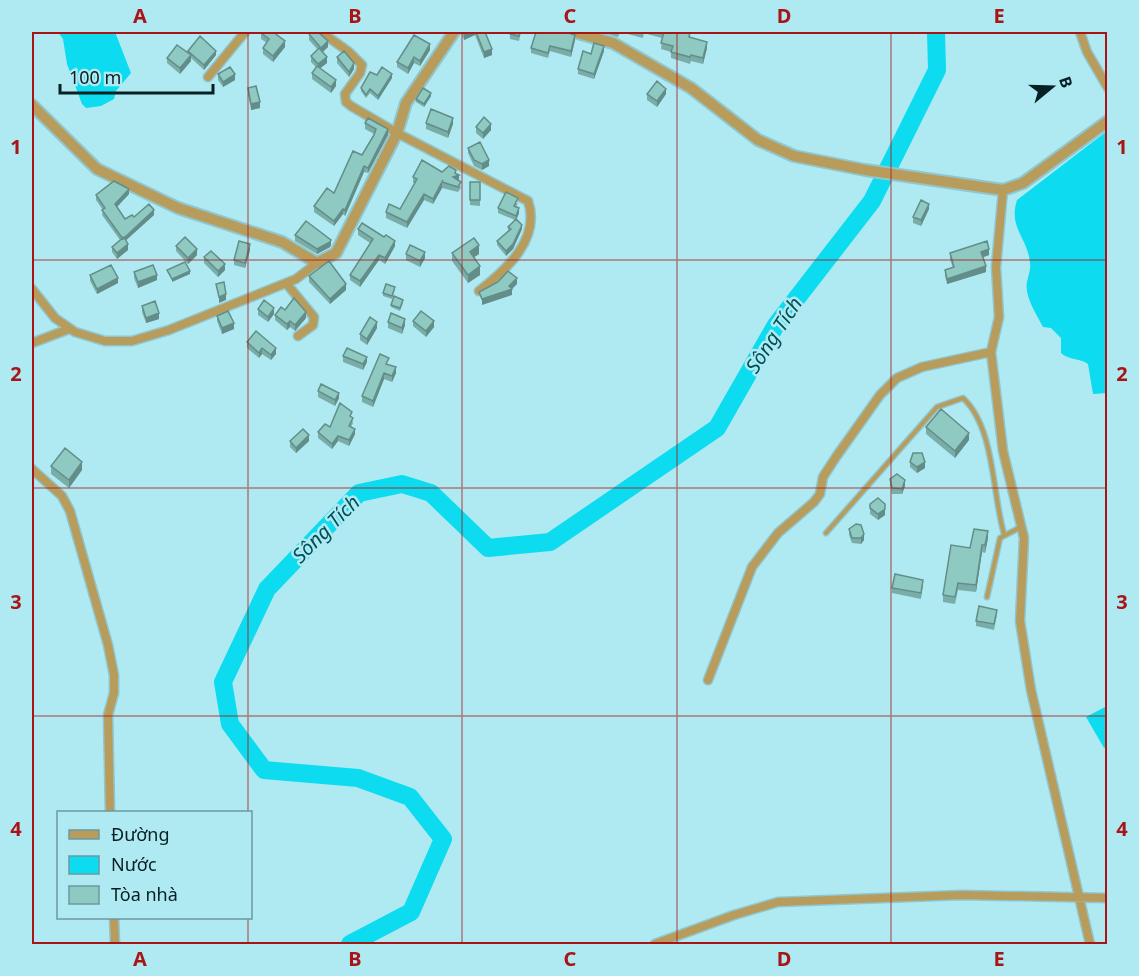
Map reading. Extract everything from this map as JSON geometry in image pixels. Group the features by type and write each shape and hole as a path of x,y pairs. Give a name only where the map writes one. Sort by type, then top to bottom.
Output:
{"street":[{"path":"208,76 245,32"},
{"path":"321,32 350,52 362,65 360,73 345,94 346,102 397,133 528,201 532,221 530,235 502,273 479,291"},
{"path":"32,289 55,318 69,328 105,341 132,341 169,330 304,275 317,263 336,253 397,133 406,103 454,32"},
{"path":"574,32 613,43 691,87 758,140 794,156 865,170 920,176 1003,190 1023,183 1107,121"},
{"path":"1080,32 1087,52 1107,88"},
{"path":"32,105 97,169 178,208 282,242 317,263"},
{"path":"1003,190 996,267 999,317 991,352 1003,451 1024,538 1020,621 1031,690 1081,897 1090,945"},
{"path":"286,284 314,317 313,325 298,336"},
{"path":"32,343 69,328"},
{"path":"708,680 752,567 778,533 820,494 823,477 880,395 897,378 922,367 991,352"},
{"path":"32,469 62,496 70,511 108,645 114,675 114,693 108,715 111,811"},
{"path":"654,945 734,915 778,902 962,895 1107,898"},
{"path":"114,919 115,945"}],"lane":[{"path":"826,533 937,407 963,398 974,408 984,430 1004,534"},
{"path":"987,597 998,544 1004,534 1022,527"}],"water":[{"path":"58,32 115,32 131,73 116,91 114,99 101,106 86,108 82,104 67,64 63,39"},
{"path":"1107,131 1107,393 1093,394 1088,364 1061,353 1061,338 1051,328 1043,327 1032,305 1027,293 1030,263 1017,226 1015,210 1017,200"},
{"path":"1107,706 1107,746 1104,748 1086,717"}],"building":[{"path":"273,32 285,41 273,56 263,48 269,39 261,33"},
{"path":"318,32 328,41 321,48 309,34"},
{"path":"476,32 485,32 492,49 484,52"},
{"path":"510,32 520,32 519,36 510,34"},
{"path":"536,32 565,32 575,35 571,51 550,46 548,53 531,48"},
{"path":"664,32 690,32 689,37 707,42 703,58 671,52 673,46 661,43"},
{"path":"414,35 430,44 420,61 414,57 408,68 397,62"},
{"path":"200,36 216,51 204,65 188,51"},
{"path":"594,43 604,46 594,74 578,69 583,51 591,54"},
{"path":"177,45 191,55 180,68 167,58"},
{"path":"319,48 327,57 318,64 311,56"},
{"path":"344,51 354,63 349,72 337,57"},
{"path":"317,66 336,80 331,87 312,73"},
{"path":"230,67 235,74 223,82 218,74"},
{"path":"382,67 392,74 378,96 370,89 366,95 361,88 370,72 377,75"},
{"path":"657,81 666,89 657,101 647,94"},
{"path":"256,86 260,102 251,104 248,88"},
{"path":"423,88 431,93 424,104 416,99"},
{"path":"431,109 453,118 448,132 426,123"},
{"path":"484,117 491,124 483,133 476,127"},
{"path":"368,118 388,129 368,168 364,166 345,210 343,209 334,221 314,206 327,188 334,193 353,151 362,155 376,129 365,123"},
{"path":"480,142 489,160 482,164 474,160 468,148"},
{"path":"422,160 442,172 449,166 459,175 453,177 461,182 458,187 442,182 443,180 433,199 424,194 407,222 386,212 389,204 400,209 417,179 413,177"},
{"path":"114,181 129,189 115,204 125,219 132,215 134,217 149,204 154,210 123,239 102,210 105,208 96,195"},
{"path":"470,182 480,182 480,200 470,200"},
{"path":"506,192 518,198 514,206 519,208 516,216 498,208"},
{"path":"921,200 929,204 921,220 913,217"},
{"path":"516,219 522,225 513,244 506,251 497,241 511,229 508,227"},
{"path":"306,221 331,240 330,242 317,249 295,235"},
{"path":"362,223 395,241 385,258 379,255 360,281 350,275 373,239 358,229"},
{"path":"124,237 128,244 117,253 112,247"},
{"path":"185,237 197,249 188,258 176,246"},
{"path":"474,238 479,245 470,252 480,266 468,275 452,253"},
{"path":"239,241 250,244 245,263 234,260"},
{"path":"987,241 989,249 981,252 986,266 947,279 945,270 954,267 950,253"},
{"path":"410,245 425,252 420,261 406,254"},
{"path":"211,251 225,264 218,271 204,257"},
{"path":"329,261 346,284 330,299 309,276"},
{"path":"185,262 190,271 172,279 167,270"},
{"path":"111,265 118,278 97,289 90,275"},
{"path":"153,265 157,275 138,282 134,272"},
{"path":"508,271 517,278 509,286 512,289 482,299 479,292 498,282"},
{"path":"224,282 226,294 219,297 216,284"},
{"path":"386,284 395,287 392,296 383,293"},
{"path":"394,296 403,300 400,308 391,305"},
{"path":"294,298 306,312 295,325 290,321 287,324 275,315 281,307 285,310"},
{"path":"264,300 274,308 268,317 258,309"},
{"path":"155,301 159,313 146,318 142,306"},
{"path":"228,311 234,323 222,328 217,316"},
{"path":"421,311 434,321 426,331 413,321"},
{"path":"391,313 405,319 402,328 388,322"},
{"path":"370,317 377,322 367,339 360,334"},
{"path":"256,331 276,348 271,355 262,348 259,353 247,342"},
{"path":"347,348 367,357 363,364 343,356"},
{"path":"380,354 389,358 386,364 396,367 392,376 384,373 373,401 362,396"},
{"path":"321,384 339,393 335,400 318,391"},
{"path":"340,403 352,412 350,416 353,418 349,426 355,429 349,440 338,436 332,444 318,432 325,424 330,427"},
{"path":"941,409 969,433 955,451 926,427"},
{"path":"303,429 309,435 296,448 290,441"},
{"path":"65,448 82,462 69,480 51,466"},
{"path":"913,453 922,453 925,462 917,467 910,462"},
{"path":"897,474 905,480 902,489 892,488 890,479"},
{"path":"878,498 885,504 885,509 878,514 870,508 870,504"},
{"path":"856,524 861,525 864,534 861,538 852,538 849,529"},
{"path":"974,529 988,531 985,545 982,545 976,585 958,583 955,597 943,595 951,545 970,548"},
{"path":"895,574 923,580 921,593 892,588"},
{"path":"979,606 997,610 994,624 976,621"}],"waterway":[{"name":"Sông Tích","path":"350,944 411,912 443,839 410,797 358,778 264,770 230,724 223,682 267,589 359,493 402,484 431,493 488,548 550,542 717,428 776,325 872,201 937,70 936,32"}]}
